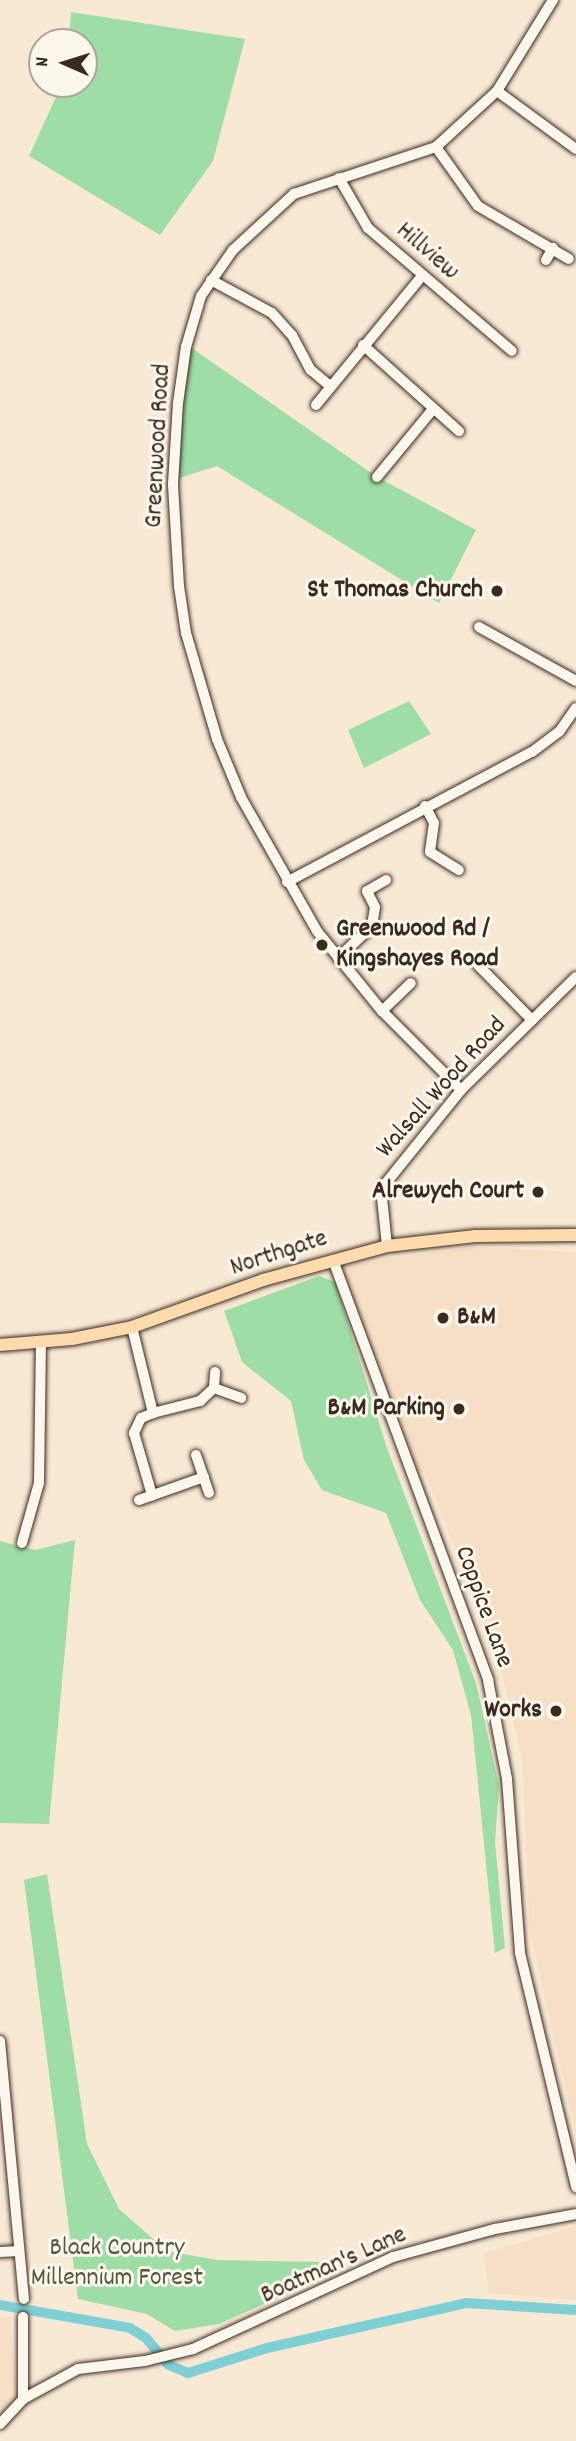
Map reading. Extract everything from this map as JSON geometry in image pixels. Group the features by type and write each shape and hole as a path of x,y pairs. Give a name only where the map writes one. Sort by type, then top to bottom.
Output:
{"main road":[{"name":"Northgate","path":"0,1345 41,1343 132,1327 333,1260 387,1246 475,1236 576,1235"}],"street":[{"name":"Greenwood Road","path":"461,1090 382,1011 338,958 287,882 241,797 217,739 186,633 179,586 173,484 178,403 186,346 211,280 262,219 295,194 436,147 497,91 553,0"},
{"path":"497,91 576,149"},
{"path":"436,147 478,206 569,259"},
{"name":"Hillview","path":"339,178 368,228 421,277 507,340 512,351"},
{"path":"545,260 552,248"},
{"path":"316,405 421,277"},
{"path":"211,280 272,313 292,335 311,370 330,386"},
{"path":"363,345 459,431"},
{"path":"377,477 393,465 433,408"},
{"path":"479,627 576,681"},
{"path":"287,882 548,742 576,708"},
{"path":"425,806 434,823 429,852 459,870"},
{"path":"338,958 372,926 375,907 367,891 386,880"},
{"path":"478,965 532,1020"},
{"name":"Walsall Wood Road","path":"387,1246 382,1198 386,1182 461,1090 576,976"},
{"path":"382,1011 411,983"},
{"name":"Coppice Lane","path":"333,1260 488,1680 507,1779 520,1953 576,2188"},
{"path":"132,1327 153,1413"},
{"path":"22,1543 23,1525 39,1483 41,1343"},
{"path":"152,1495 134,1433 141,1418 200,1401 214,1388 215,1371"},
{"path":"214,1388 241,1398"},
{"path":"196,1455 209,1493"},
{"path":"139,1500 204,1477"},
{"path":"0,2041 24,2299"},
{"name":"Boatman's Lane","path":"23,2399 78,2369 145,2361 193,2349 393,2257 495,2229 576,2214"},
{"path":"0,2252 19,2251"},
{"path":"0,2424 23,2399 23,2316"}],"shaded area":[{"path":"475,1247 576,1252 576,2133 530,1932 522,1759 500,1664 425,1472 419,1473 340,1266"},
{"path":"576,2226 576,2300 489,2293 484,2253"},
{"path":"0,2316 10,2318 17,2398 0,2413"}],"green space":[{"path":"71,12 245,39 213,161 160,235 29,156 56,98 98,98 98,28 70,28"},
{"path":"189,346 377,477 476,530 439,603 217,466 176,479"},
{"path":"409,701 431,734 364,768 348,730"},
{"path":"319,1276 335,1282 387,1448 476,1683 499,1786 495,1842 505,1948 495,1953 471,1715 453,1650 420,1600 386,1513 322,1490 304,1460 291,1401 242,1362 224,1311"},
{"path":"75,1540 49,1824 0,1823 0,1541 35,1550"},
{"name":"Black Country Millennium Forest","path":"47,1874 87,2144 119,2209 167,2251 217,2260 322,2262 329,2275 219,2324 175,2331 147,2314 78,2299 24,1880"}],"waterway":[{"path":"0,2305 130,2328 146,2338 169,2365 188,2373 267,2348 466,2303 576,2310"}],"place":[{"name":"St Thomas Church","path":"497,591"},
{"name":"Greenwood Rd / Kingshayes Road","path":"322,945"},
{"name":"Alrewych Court","path":"538,1192"},
{"name":"B&M","path":"443,1318"},
{"name":"B&M Parking","path":"459,1409"},
{"name":"Works","path":"556,1711"}]}
